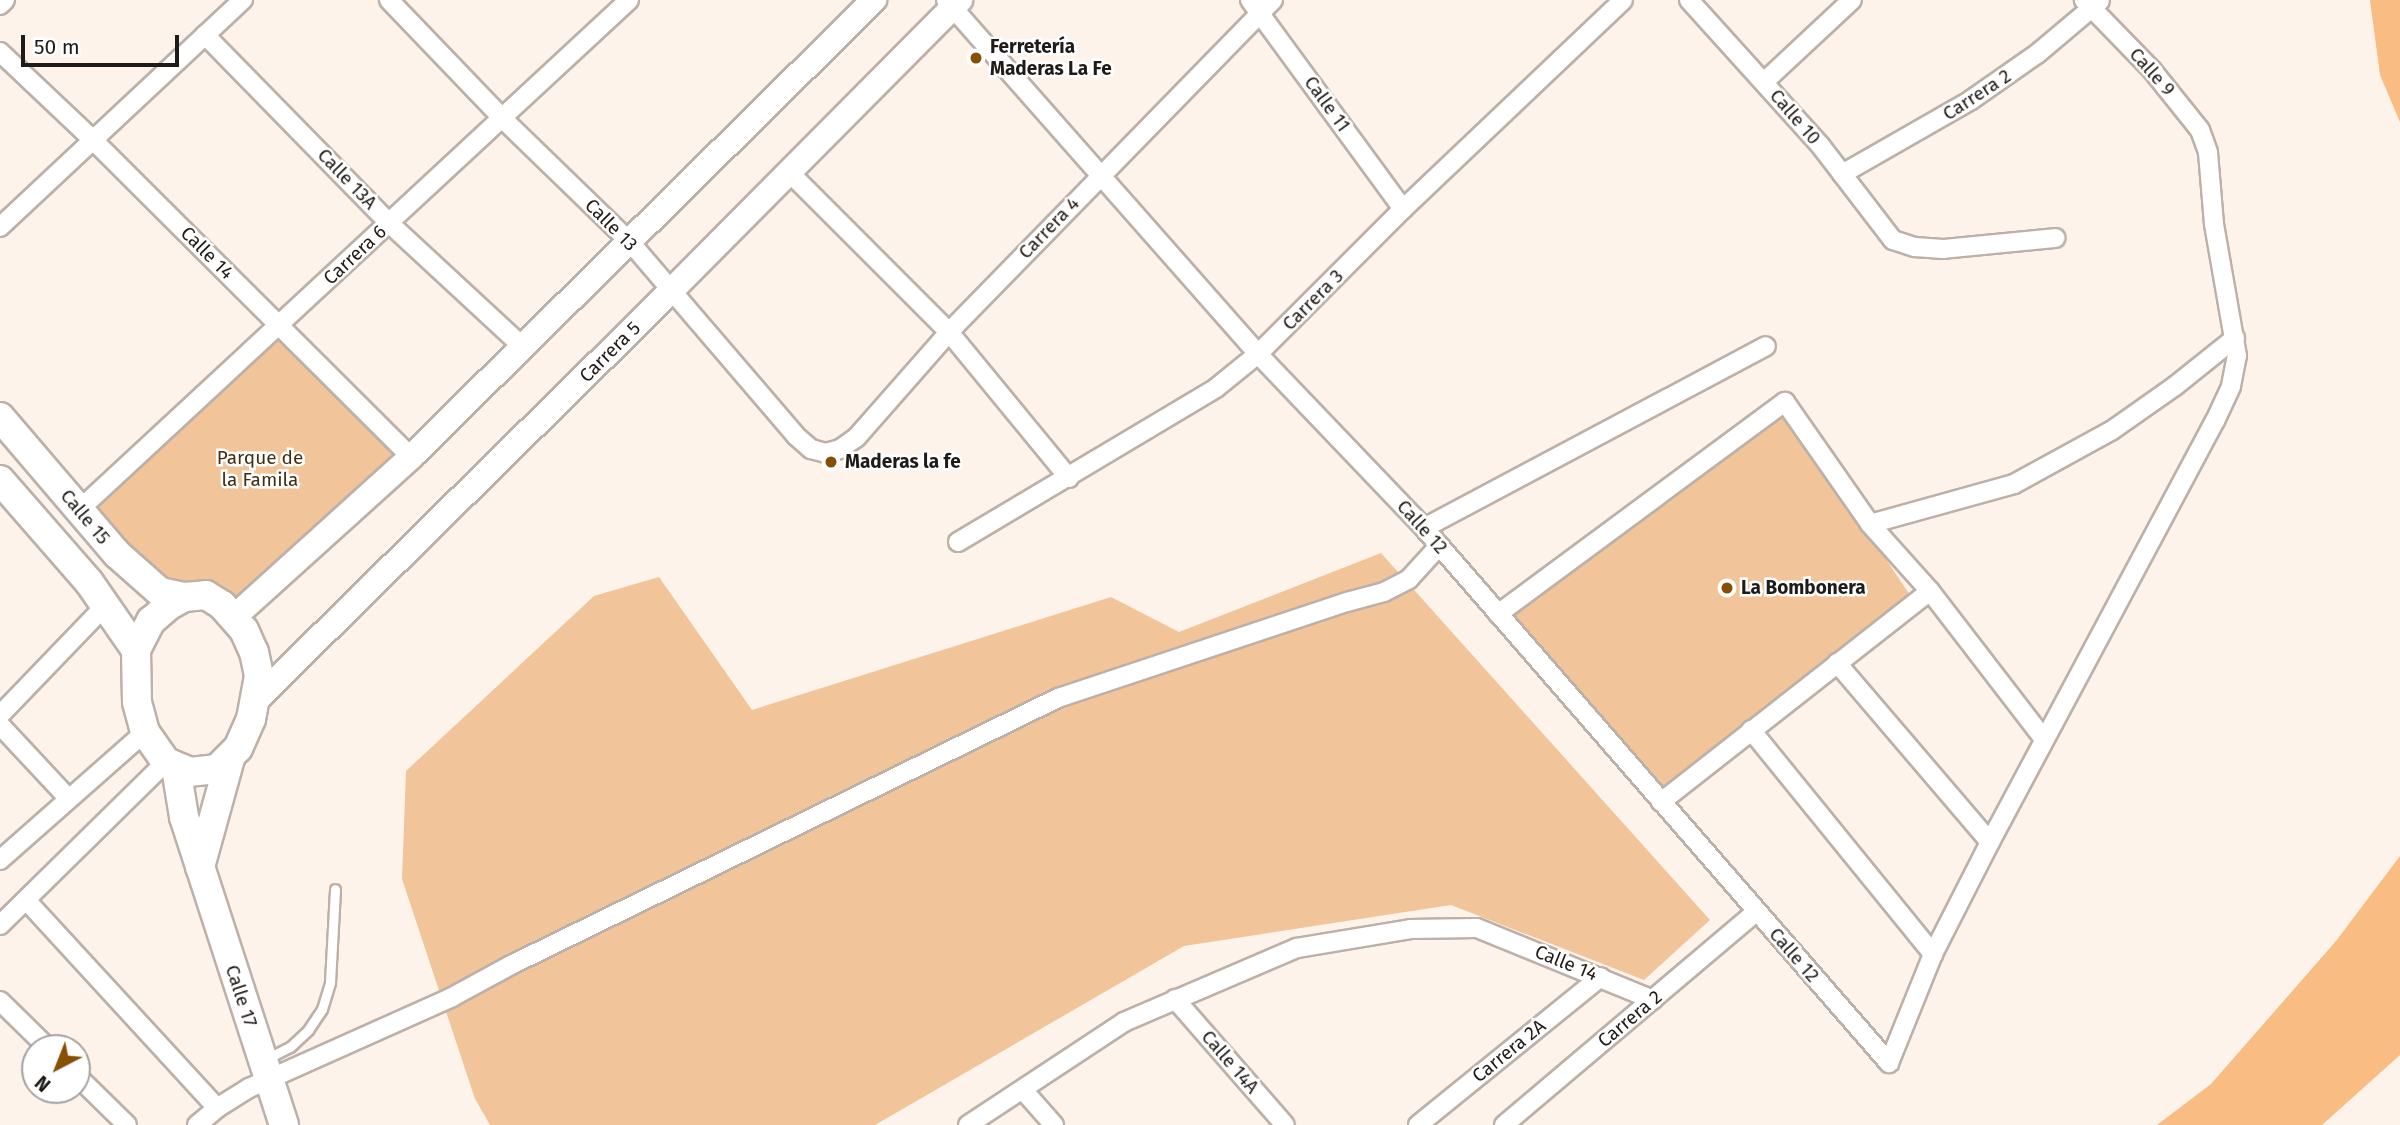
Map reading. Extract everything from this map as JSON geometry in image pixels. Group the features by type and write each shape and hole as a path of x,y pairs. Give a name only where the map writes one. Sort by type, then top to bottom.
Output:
{"main road":[{"path":"233,617 411,457 874,0"},
{"name":"Carrera 5","path":"256,700 672,290 953,3"},
{"name":"Calle 15","path":"0,417 117,554 160,592 184,597"},
{"name":"Calle 15","path":"0,480 106,605 135,650"},
{"path":"200,867 230,759 246,735 256,700 259,677 254,652 233,617 206,595 184,597 151,621 135,650 136,702 145,732 171,765 204,772 217,769 230,759"},
{"name":"Calle 17","path":"171,765 184,817 264,1071 284,1125"}],"street":[{"path":"0,5 5,0"},
{"path":"1,226 243,0"},
{"name":"Calle 13","path":"389,0 503,118 630,242 796,436 811,449 826,453"},
{"name":"Carrera 6","path":"79,510 629,0"},
{"name":"Carrera 4","path":"826,453 840,449 856,438 949,332 1102,174 1255,7 1273,0"},
{"name":"Carrera 3","path":"958,542 1216,388 1258,354 1403,209 1623,0"},
{"name":"Calle 10","path":"1689,0 1764,82 1842,174 1893,240 1915,247 1943,249 2055,238"},
{"path":"1764,82 1852,0"},
{"name":"Calle 12","path":"953,3 1258,354 1424,528 1889,1063 1933,954"},
{"name":"Calle 9","path":"2093,3 2184,107 2200,131 2208,152 2214,224 2235,338"},
{"name":"Carrera 2","path":"1842,174 1971,100 2037,54 2093,3"},
{"name":"Calle 11","path":"1255,7 1403,209"},
{"name":"Calle 13A","path":"205,35 389,223 523,347"},
{"name":"Calle 14","path":"0,52 281,325 411,457"},
{"path":"788,171 949,332 1069,478"},
{"path":"1870,524 2014,484 2112,431 2175,386 2235,338"},
{"path":"1751,730 1933,954 2044,739 2215,421 2231,386 2237,356 2235,338"},
{"path":"1424,528 1766,346"},
{"path":"1499,614 1785,402 1870,524 1930,591 2044,739"},
{"path":"197,1125 264,1071 442,1003 511,965 1058,698 1348,602 1384,593 1409,579 1439,546"},
{"path":"1661,802 1930,591"},
{"path":"0,715 106,605"},
{"path":"1837,663 1990,842"},
{"path":"0,725 68,798"},
{"path":"0,859 145,732"},
{"path":"0,925 171,765"},
{"path":"26,900 217,1108"},
{"name":"Carrera 2","path":"1504,1125 1756,912"},
{"name":"Calle 14","path":"1175,999 1297,948 1410,929 1477,928 1653,1000"},
{"name":"Carrera 2A","path":"1418,1125 1601,977"},
{"path":"968,1125 1124,1023 1175,999"},
{"name":"Calle 14A","path":"1175,999 1284,1125"},
{"path":"0,1001 34,1034"},
{"path":"91,1089 128,1125"},
{"path":"1023,1090 1054,1125"}],"lane":[{"path":"264,1071 308,1030 322,1009 330,982 335,889"}],"green space":[{"name":"Parque de la Famila","path":"280,325 411,457 234,617 184,597 79,510"},
{"path":"1785,409 1910,595 1660,788 1504,615"},
{"path":"1381,553 1710,920 1644,980 1451,905 1184,946 875,1125 490,1125 475,1099 402,879 406,771 594,596 659,577 752,710 1111,597 1179,632"}],"shaded area":[{"path":"2370,0 2400,0 2400,122 2380,75"},
{"path":"2400,856 2400,1055 2322,1125 2157,1125 2211,1084 2336,941"}],"place":[{"name":"Ferretería Maderas La Fe","path":"976,58"},
{"name":"Maderas la fe","path":"831,462"},
{"name":"La Bombonera","path":"1727,588"}]}
